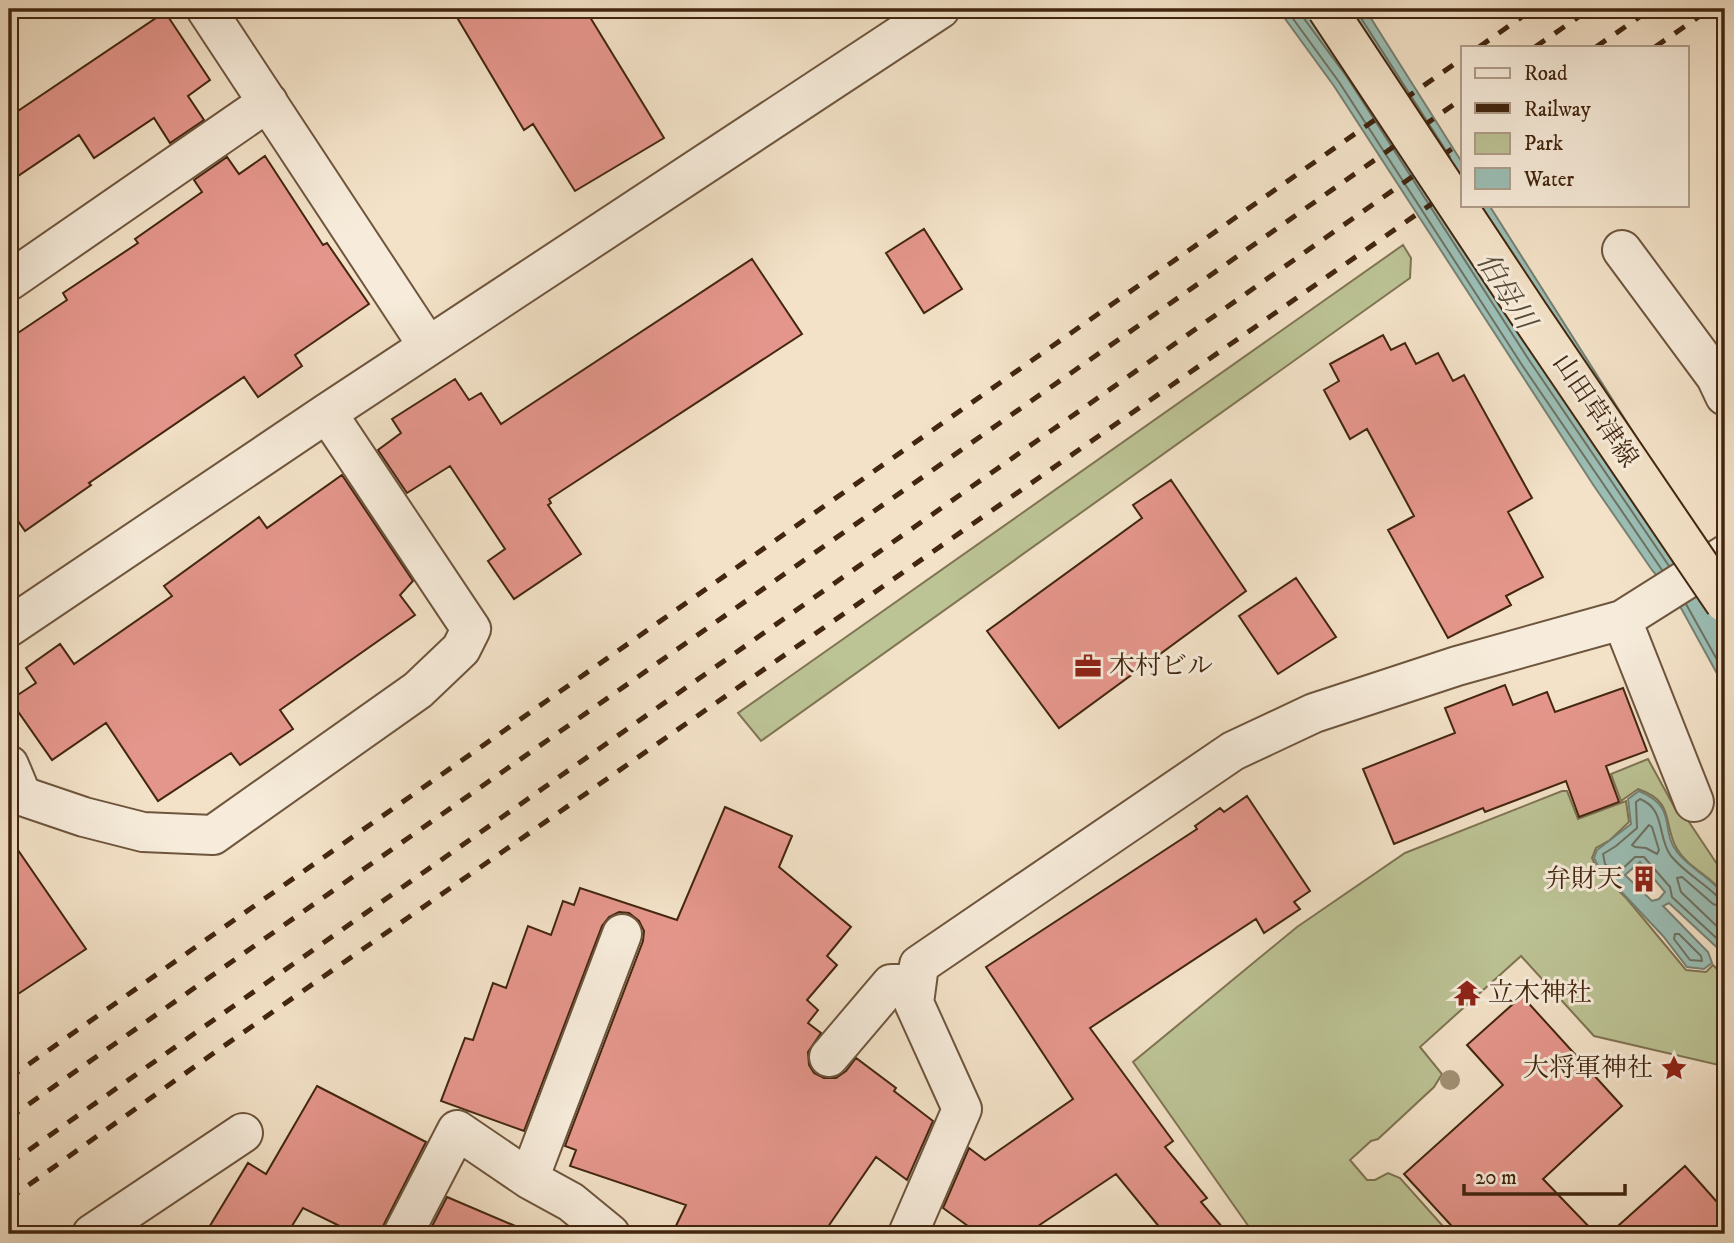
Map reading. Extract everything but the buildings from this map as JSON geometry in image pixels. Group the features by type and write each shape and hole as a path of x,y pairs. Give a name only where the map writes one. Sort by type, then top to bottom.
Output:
{"main road":[{"name":"山田草津線","path":"1327,9 1725,603"}],"street":[{"path":"206,9 428,346"},
{"path":"9,627 327,413 940,9"},
{"path":"9,281 268,102"},
{"path":"1622,250 1716,377 1725,396"},
{"path":"9,765 22,796 84,817 143,832 213,835 418,690 461,649 471,629 327,413"},
{"path":"908,1234 962,1109 914,1003 919,965 1233,751 1314,713 1457,666 1622,620 1725,555"},
{"path":"1622,620 1694,802"},
{"path":"529,1180 622,934"},
{"path":"829,1057 891,985 916,984"},
{"path":"403,1234 457,1130 529,1180 571,1202 610,1234"},
{"path":"92,1234 243,1133"}],"green space":[{"path":"1403,245 1411,258 1410,278 761,741 738,713"},
{"path":"1648,759 1677,812 1685,816 1725,876 1725,895 1677,849 1666,814 1658,800 1638,789 1621,801 1611,774"},
{"path":"1567,791 1578,819 1626,801 1629,822 1610,840 1596,848 1592,858 1597,869 1627,899 1686,970 1706,972 1713,965 1725,977 1725,1064 1723,1066 1594,1036 1521,956 1420,1047 1442,1074 1434,1087 1378,1139 1371,1141 1350,1160 1367,1180 1375,1180 1388,1173 1400,1178 1450,1234 1254,1234 1133,1062 1297,927 1405,853"}],"water":[{"name":"伯母川","path":"1278,9 1364,9 1372,20 1461,161 1461,206 1490,206 1725,577 1725,688 1676,599 1652,570 1594,486 1334,86"},
{"path":"1639,791 1659,804 1664,811 1669,835 1677,852 1725,897 1724,954 1669,903 1663,906 1708,952 1712,963 1704,969 1687,967 1663,936 1599,868 1594,858 1597,850 1631,824 1628,799","holes":["1640,862 1665,892 1659,899 1652,901 1625,875"]}],"railway":[{"path":"1480,46 1533,9"},
{"path":"1536,46 1590,9"},
{"path":"1597,46 1651,9"},
{"path":"1656,46 1710,9"},
{"path":"9,1078 1461,59"},
{"path":"9,1118 1461,99"},
{"path":"9,1164 1461,142"},
{"path":"9,1199 211,1055 1461,183"}],"place":[{"name":"木村ビル","path":"1088,666"},
{"name":"弁財天","path":"1644,879"},
{"name":"立木神社","path":"1467,993"},
{"name":"大将軍神社","path":"1674,1068"}]}
